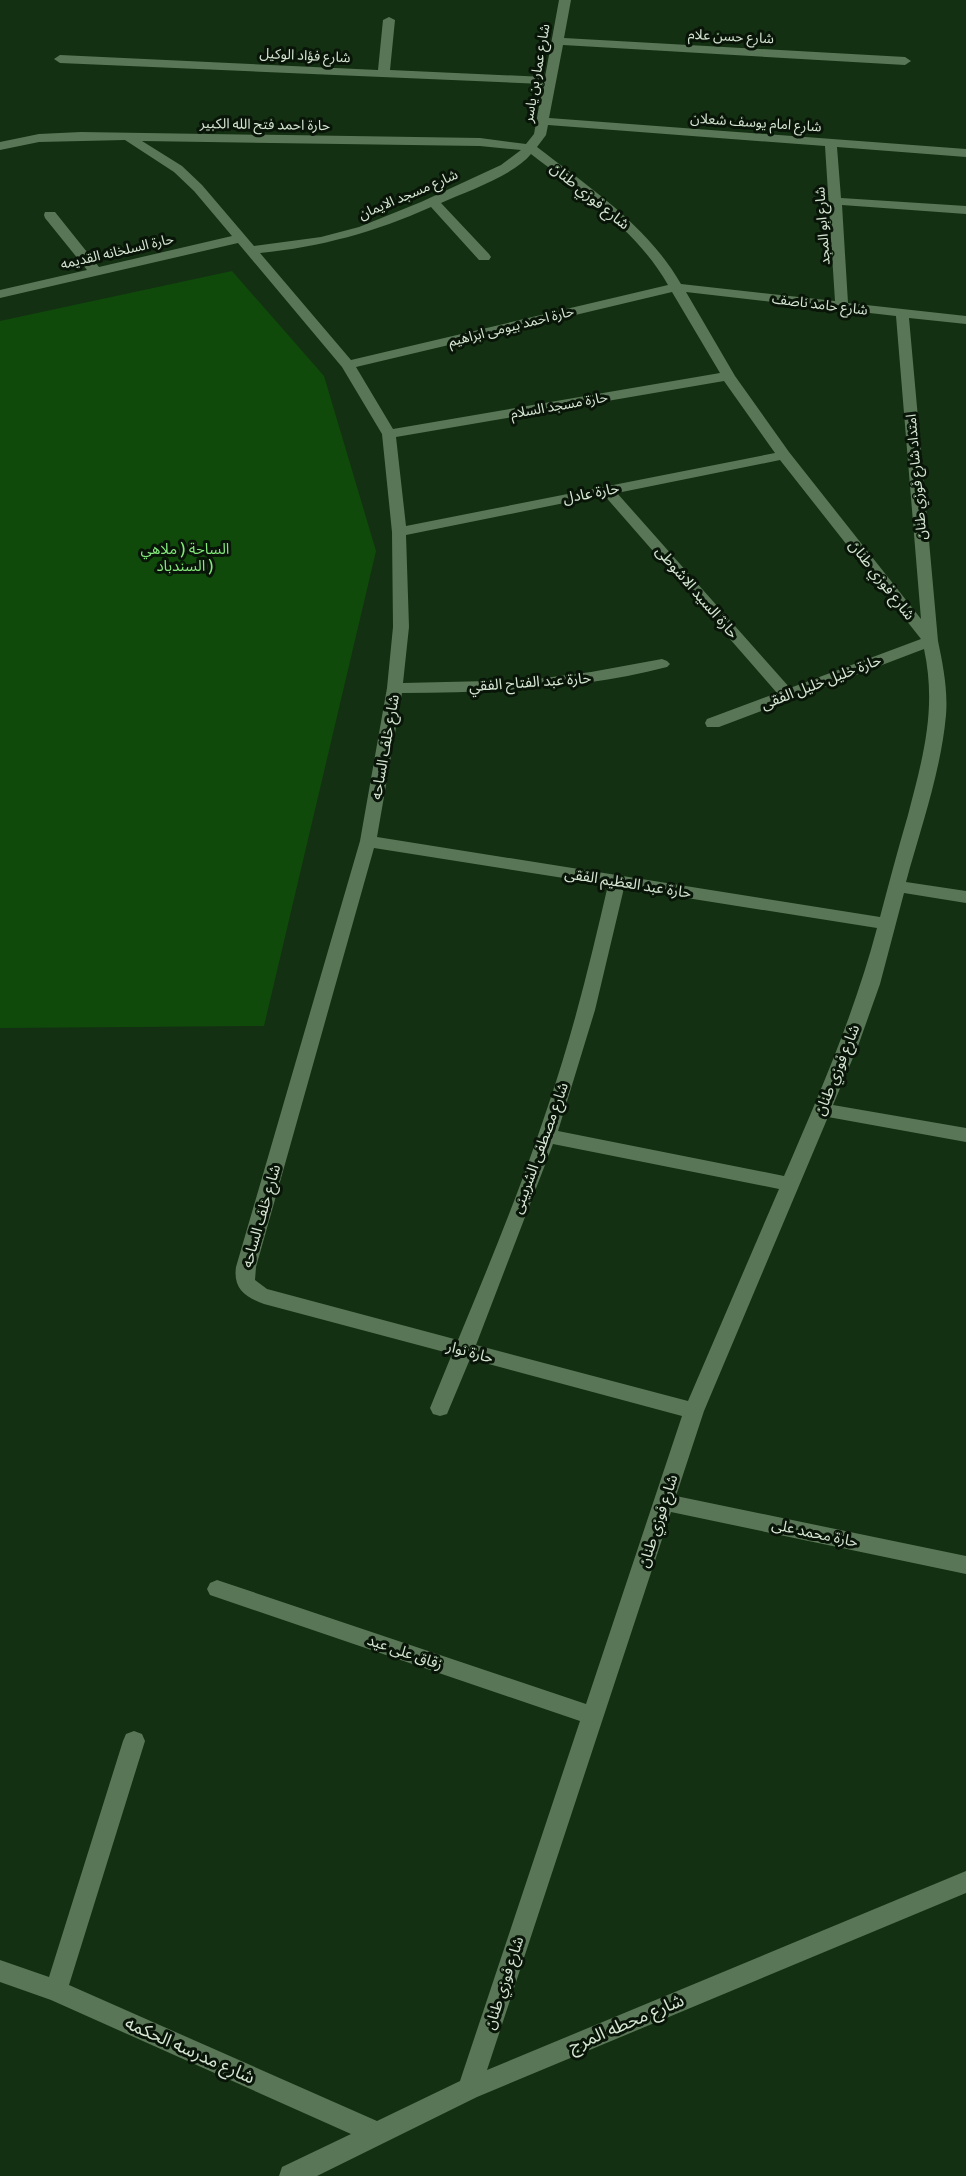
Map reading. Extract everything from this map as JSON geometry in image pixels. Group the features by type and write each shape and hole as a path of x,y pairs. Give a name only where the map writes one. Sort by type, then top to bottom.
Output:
{"street":[{"name":"شارع عمار بن ياسر","path":"531,148 540,135 543,122 548,81 565,0"},
{"path":"384,74 389,20"},
{"name":"شارع حسن علام","path":"556,41 905,61"},
{"name":"شارع فؤاد الوكيل","path":"60,59 548,81"},
{"name":"شارع امام يوسف شعلان","path":"543,122 966,153"},
{"name":"حارة احمد فتح الله الكبير","path":"0,146 60,136 126,136 480,142 531,148"},
{"name":"شارع خلف الساحه","path":"126,136 178,169 198,188 348,365 389,434 399,532 401,627 396,688 368,841 246,1267 244,1278 248,1287"},
{"name":"شارع ابو المجد","path":"831,143 842,307"},
{"name":"شارع مسجد الايمان","path":"247,244 298,245 342,236 382,223 505,168 520,159 531,148"},
{"name":"شارع فوزي طنان","path":"469,2089 694,1411 849,1046 871,984 933,754 937,723 937,674 930,641 784,455 729,376 663,264 626,223 531,148"},
{"path":"432,201 484,257"},
{"path":"835,201 966,210"},
{"path":"50,215 96,272"},
{"name":"حارة السلخانه القديمه","path":"0,294 96,272 247,244"},
{"name":"شارع حامد ناصف","path":"675,287 966,320"},
{"name":"حارة احمد بيومى ابراهيم","path":"348,365 675,287"},
{"name":"امتداد شارع فوزي طنان","path":"902,313 930,641"},
{"name":"حارة مسجد السلام","path":"389,434 729,376"},
{"name":"حارة عادل","path":"399,532 784,455"},
{"name":"حارة السيد الاشوطى","path":"607,490 787,695"},
{"name":"حارة خليل خليل الفقى","path":"713,723 930,641"},
{"name":"حارة عبد الفتاح الفقي","path":"396,688 546,684 605,676 662,664"},
{"name":"حارة عبد العظيم الفقى","path":"368,841 887,924"},
{"name":"شارع مصطفى الشربينى","path":"440,1408 547,1136 597,972 617,881"},
{"path":"897,886 966,897"},
{"path":"821,1109 966,1135"},
{"path":"547,1136 789,1184"},
{"name":"حارة نوار","path":"248,1287 258,1294 271,1298 694,1411"},
{"name":"حارة محمد على","path":"664,1502 966,1565"},
{"name":"زقاق على عيد","path":"217,1589 593,1716"},
{"path":"56,1991 134,1741"},
{"name":"شارع محطه المرج","path":"291,2176 469,2089 966,1882"},
{"name":"شارع مدرسه الحكمه","path":"0,1971 56,1991 378,2134"}],"green space":[{"name":"الساحة ( ملاهي السندباد )","path":"232,271 324,376 376,551 264,1026 0,1028 0,321"}]}
